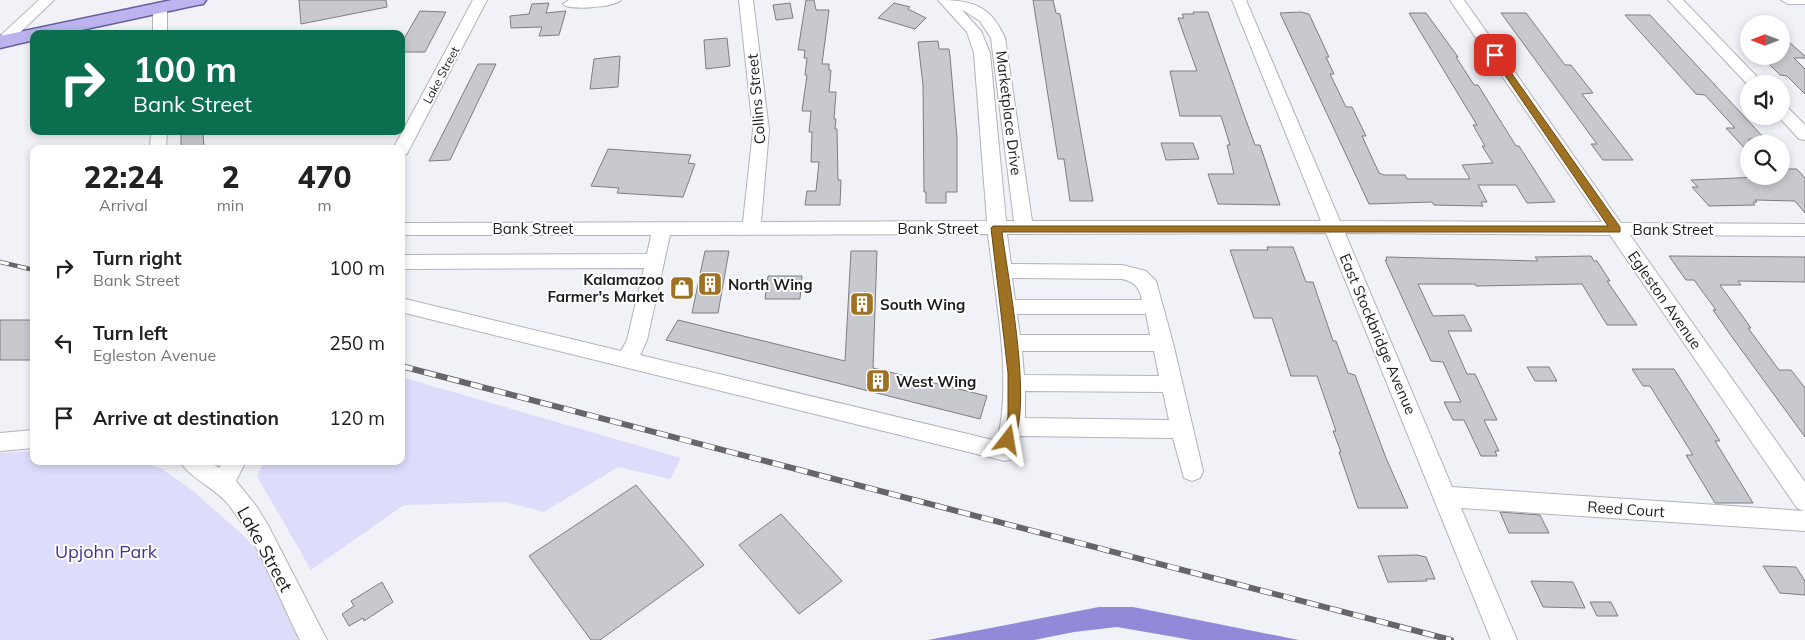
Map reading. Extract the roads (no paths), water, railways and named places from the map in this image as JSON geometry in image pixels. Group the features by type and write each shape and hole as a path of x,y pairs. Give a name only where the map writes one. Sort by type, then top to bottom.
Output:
{"main road":[{"path":"54,30 197,0"},
{"path":"1,41 30,35"}],"street":[{"path":"1,41 48,0"},
{"name":"Lake Street","path":"404,145 480,0"},
{"path":"570,4 614,0"},
{"name":"Collins Street","path":"746,0 760,130 760,149 751,228"},
{"name":"Marketplace Drive","path":"944,0 958,2 978,11 996,31 1001,48 1024,228"},
{"name":"Marketplace Drive","path":"626,360 1005,452 1014,417 1012,342 997,228 982,53 974,31 944,0"},
{"name":"East Stockbridge Avenue","path":"1239,0 1504,640"},
{"name":"Egleston Avenue","path":"1457,0 1805,501"},
{"path":"1675,0 1747,75"},
{"path":"1788,0 1805,0"},
{"path":"160,8 160,30"},
{"path":"1790,119 1805,135"},
{"name":"Bank Street","path":"405,229 1333,227 1805,230"},
{"path":"405,305 626,360 637,340 662,228"},
{"path":"405,262 655,261"},
{"path":"1002,271 1122,272 1139,276 1149,286 1192,471"},
{"path":"1007,307 1154,308"},
{"path":"1012,342 1162,343"},
{"path":"1014,383 1172,384"},
{"path":"1012,427 1182,429"},
{"path":"0,442 30,439"},
{"name":"Lake Street","path":"197,465 223,483 232,492 257,530 314,640"},
{"path":"223,483 232,465"},
{"name":"Reed Court","path":"1446,497 1805,520"}],"railway":[{"path":"0,262 30,269"},
{"path":"405,367 1451,640"}],"place":[{"name":"North Wing","path":"710,284"},
{"name":"Kalamazoo Farmer's Market","path":"682,288"},
{"name":"South Wing","path":"862,304"},
{"name":"West Wing","path":"878,381"}],"park label":[{"name":"Upjohn Park","path":"106,551"}]}
